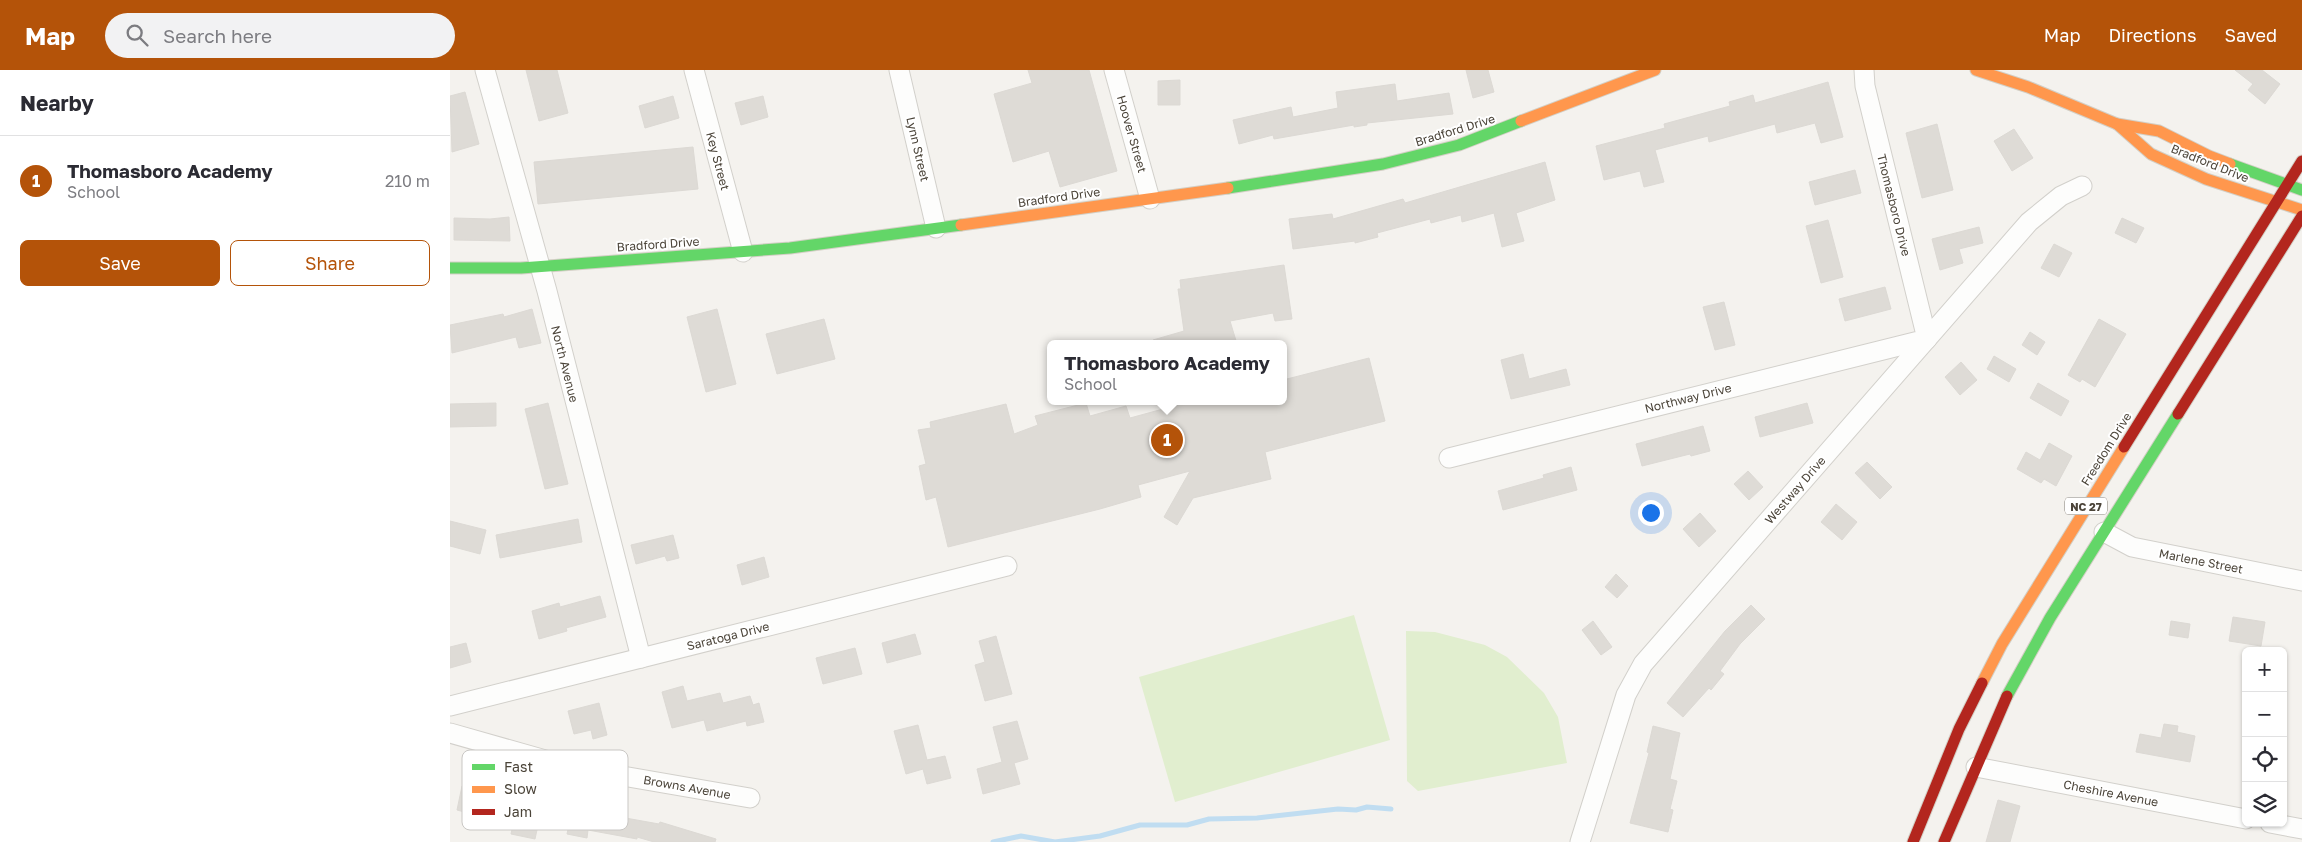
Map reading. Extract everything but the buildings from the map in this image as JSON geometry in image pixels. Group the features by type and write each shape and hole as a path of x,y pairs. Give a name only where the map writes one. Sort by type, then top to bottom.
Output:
{"street":[{"name":"North Avenue","path":"485,70 540,267 641,658"},
{"name":"Key Street","path":"694,70 743,252"},
{"name":"Lynn Street","path":"899,70 936,228"},
{"name":"Hoover Street","path":"1114,70 1150,199"},
{"name":"Bradford Drive","path":"450,268 540,267 814,246 1345,170 1440,150 1488,135 1574,99 1655,70"},
{"name":"Thomasboro Drive","path":"1864,70 1865,86 1928,339"},
{"name":"Bradford Drive","path":"1976,70 2028,87 2118,124 2158,131 2209,156 2288,187 2302,190"},
{"name":"Bradford Drive","path":"2118,124 2151,154 2206,179 2302,210"},
{"name":"Freedom Drive","path":"1913,842 1959,729 2002,644 2134,429 2288,187 2302,161"},
{"name":"Westway Drive","path":"1580,842 1626,695 1636,674 2029,222 2061,196 2082,186"},
{"name":"NC 27","path":"1944,842 2002,705 2050,618 2302,216"},
{"name":"Northway Drive","path":"1449,458 1928,339"},
{"name":"Marlene Street","path":"2104,532 2132,547 2302,581"},
{"name":"Saratoga Drive","path":"450,706 1007,566"},
{"name":"Browns Avenue","path":"450,733 510,750"},
{"name":"Cheshire Avenue","path":"1976,767 2242,818"},
{"name":"Browns Avenue","path":"628,777 750,798"},
{"path":"2287,826 2302,829"}],"green space":[{"path":"1354,615 1390,740 1175,802 1139,677"},
{"path":"1406,631 1435,632 1485,645 1507,657 1544,693 1558,717 1567,763 1418,791 1407,781"}],"waterway":[{"path":"993,842 1021,836 1055,842 1100,836 1140,825 1187,825 1209,819 1257,818 1338,809 1356,810 1367,807 1391,809"}],"traffic: fast":[{"path":"1228,188 1383,164 1459,145 1521,121"},
{"path":"2230,164 2302,190"},
{"path":"450,268 521,268 790,248 961,225"},
{"path":"2007,696 2050,618 2178,414"}],"traffic: slow":[{"path":"1521,121 1655,70"},
{"path":"1976,70 2028,87 2117,124 2159,131 2209,156 2230,164"},
{"path":"2117,124 2151,154 2206,179 2302,210"},
{"path":"961,225 1228,188"},
{"path":"1982,683 2002,644 2124,447"}],"traffic: jam":[{"path":"2124,447 2302,161"},
{"path":"2178,414 2302,216"},
{"path":"1913,842 1959,729 1982,683"},
{"path":"1944,842 2007,696"}],"place":[{"name":"Thomasboro Academy","path":"1167,440"}]}
